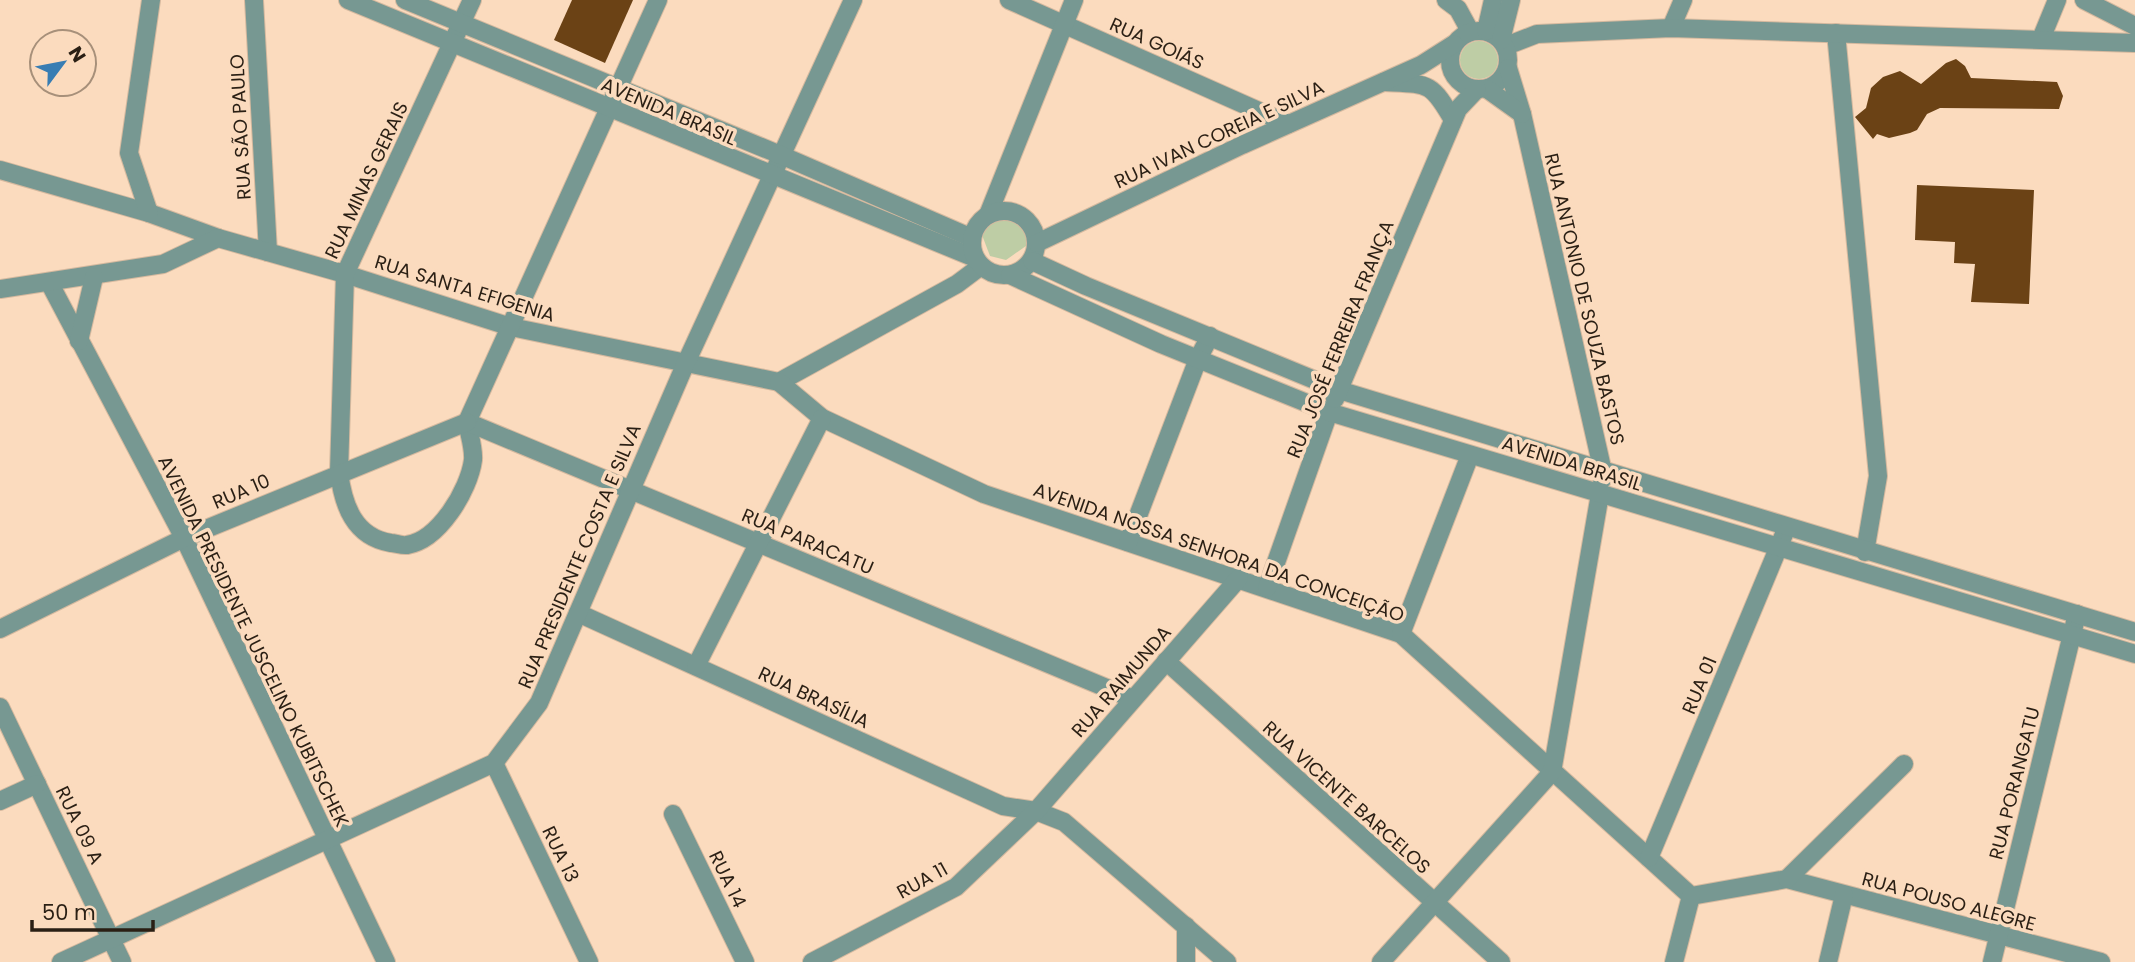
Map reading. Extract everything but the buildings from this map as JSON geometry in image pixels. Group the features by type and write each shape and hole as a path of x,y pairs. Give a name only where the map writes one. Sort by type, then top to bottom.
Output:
{"street":[{"path":"149,213 129,153 150,0"},
{"name":"RUA SÃO PAULO","path":"254,0 268,252"},
{"name":"AVENIDA BRASIL","path":"348,0 978,262"},
{"name":"AVENIDA BRASIL","path":"405,0 783,156 972,238"},
{"name":"RUA MINAS GERAIS","path":"467,422 473,459 461,496 437,529 407,545 375,540 356,526 342,498 339,472 345,274 472,0"},
{"path":"467,422 658,0"},
{"name":"RUA PRESIDENTE COSTA E SILVA","path":"61,962 494,763 539,703 685,365 774,177 853,0"},
{"name":"RUA GOIÁS","path":"1009,0 1288,124"},
{"path":"988,215 1010,211 1029,222 1034,252 1023,270 1000,276 978,262 972,238 977,225 988,215 1073,0"},
{"path":"1446,0 1491,37 1508,68 1496,85 1482,89"},
{"path":"1491,37 1493,0"},
{"path":"1491,37 1511,0"},
{"path":"1671,28 1683,0"},
{"path":"2041,39 2057,0"},
{"path":"2084,0 2135,26"},
{"path":"1455,76 1450,53 1454,44 1491,37 1537,34 1671,28 2135,43"},
{"path":"1836,33 1878,475 1866,552"},
{"name":"RUA IVAN COREIA E SILVA","path":"1034,252 1288,124 1421,65 1454,44"},
{"path":"1421,65 1455,76 1482,89 1522,114"},
{"name":"RUA ANTONIO DE SOUZA BASTOS","path":"1508,68 1522,114 1603,472 1552,772"},
{"name":"RUA JOSÉ FERREIRA FRANÇA","path":"1455,76 1456,115"},
{"path":"1381,82 1421,84 1431,88 1456,115"},
{"name":"RUA JOSÉ FERREIRA FRANÇA","path":"1267,588 1329,412 1456,115 1482,89"},
{"name":"RUA SANTA EFIGENIA","path":"0,170 149,213 218,238 345,274 511,327 685,365 779,382"},
{"path":"0,289 94,277 163,264 218,238"},
{"name":"AVENIDA BRASIL","path":"1034,252 1086,286 1339,390 2135,632"},
{"path":"779,382 957,284 978,262"},
{"name":"AVENIDA BRASIL","path":"1010,275 1198,359 1329,412 2135,654"},
{"path":"79,341 94,277"},
{"name":"AVENIDA PRESIDENTE JUSCELINO KUBITSCHEK","path":"50,282 184,538 386,962"},
{"path":"1128,542 1198,359 1210,336"},
{"name":"AVENIDA NOSSA SENHORA DA CONCEIÇÃO","path":"779,382 822,418 984,494 1401,634 1691,896"},
{"path":"696,666 822,418"},
{"name":"RUA 10","path":"0,629 184,538 339,472 467,422"},
{"name":"RUA PARACATU","path":"467,422 1133,699"},
{"path":"1401,634 1470,455"},
{"name":"RUA 01","path":"1649,858 1787,527"},
{"path":"1942,596 1948,576"},
{"name":"RUA RAIMUNDA","path":"1035,811 1238,578"},
{"name":"RUA BRASÍLIA","path":"578,613 1003,806 1035,811 1064,822 1227,962"},
{"name":"RUA PORANGATU","path":"1992,962 2077,614"},
{"name":"RUA VICENTE BARCELOS","path":"1166,661 1501,962"},
{"name":"RUA 09 A","path":"0,707 122,962"},
{"name":"RUA 13","path":"494,763 589,962"},
{"path":"1674,962 1691,896 1787,879 1904,764"},
{"path":"1381,962 1552,772"},
{"path":"0,801 37,784"},
{"name":"RUA 11","path":"813,962 956,887 1035,811"},
{"name":"RUA 14","path":"673,814 745,962"},
{"name":"RUA POUSO ALEGRE","path":"1787,879 1998,937 2101,962"},
{"path":"1828,962 1844,895"},
{"path":"1186,926 1186,962"}],"green space":[{"path":"1479,41 1492,47 1498,60 1492,73 1479,79 1466,73 1460,60 1466,47"},
{"path":"1002,216 1030,231 1026,246 1006,260 990,256 982,235 992,218"}]}
